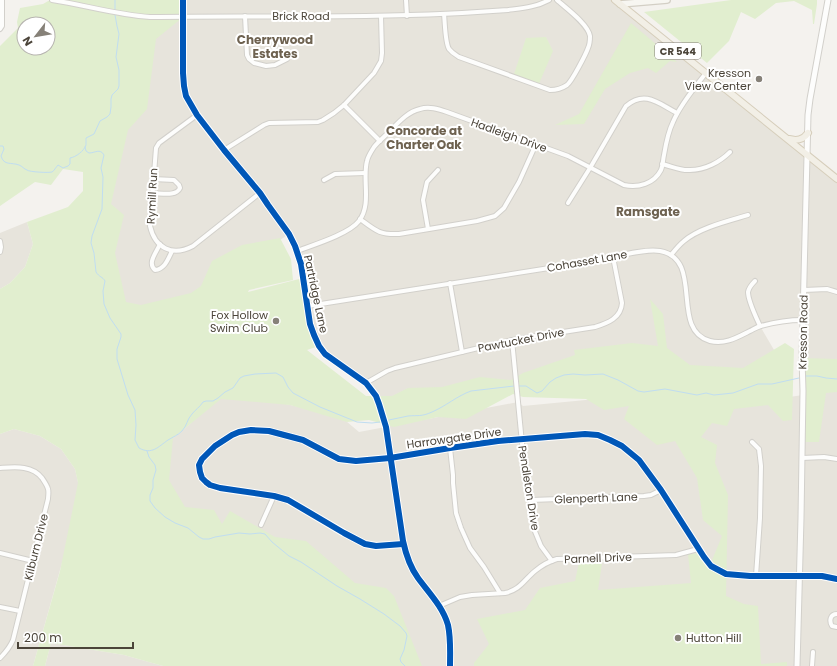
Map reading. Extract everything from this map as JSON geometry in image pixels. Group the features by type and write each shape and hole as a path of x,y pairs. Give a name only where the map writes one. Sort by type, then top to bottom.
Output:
{"main road":[{"path":"618,2 667,0"},
{"name":"CR 544","path":"618,2 837,179"},
{"path":"788,139 798,140 806,136 808,133"}],"street":[{"path":"0,29 2,26 2,0"},
{"name":"Brick Road","path":"52,0 120,14 150,17 407,16 530,8 549,0"},
{"name":"Partridge Lane","path":"183,0 184,16 182,73 186,96 197,115 260,193 289,234 301,264 310,324 319,346 325,354 366,383 376,396 386,427 403,544 410,565 445,616 450,637 450,666"},
{"path":"406,0 407,16"},
{"path":"444,14 447,44 449,49 455,55 550,90 558,90 568,84 589,47 590,35 584,24 557,0"},
{"name":"Kresson Road","path":"797,666 802,458 802,358 808,133 810,101 828,0"},
{"path":"245,16 247,55 254,63 266,66 275,65 287,59"},
{"path":"224,150 254,130 269,123 318,122 334,113 374,73 381,61 381,16"},
{"name":"Hadleigh Drive","path":"360,219 365,206 366,174 369,155 374,147 411,112 422,108 428,108 447,112 568,156 624,185 638,186 654,178 661,170 672,122 706,73"},
{"path":"568,204 629,103 639,98 648,98 677,113"},
{"path":"344,104 380,141"},
{"name":"Rymill Run","path":"160,244 152,234 150,226 156,148 159,143 197,115"},
{"path":"297,251 344,233 352,228 360,219 376,231 383,234 399,234 492,218 504,208 536,144"},
{"path":"662,164 690,170 699,169 718,162 730,152"},
{"path":"428,229 423,200 427,182 438,170"},
{"path":"324,180 336,174 366,174"},
{"path":"152,193 173,194 180,188 174,180 153,179"},
{"path":"172,250 163,268 155,270 151,265 160,244 167,250 172,250 180,251 193,246 260,193"},
{"path":"748,215 723,222 698,232 684,241 671,255 677,260 682,268 689,316 693,327 705,340 718,342 734,338 760,326 778,322 803,320"},
{"path":"0,241 0,252"},
{"name":"Cohasset Lane","path":"308,306 646,251 658,250 671,255"},
{"name":"Pawtucket Drive","path":"366,383 395,368 512,340 595,327 613,319 620,313 622,303 613,257"},
{"path":"755,281 748,293 760,326"},
{"path":"450,284 462,352"},
{"path":"804,290 827,289 837,292"},
{"name":"Pendleton Drive","path":"512,340 521,425 521,440 525,474 531,500 534,529 541,546 552,560"},
{"name":"Harrowgate Drive","path":"403,544 376,546 365,544 288,500 274,496 220,488 210,485 202,478 199,465 202,459 223,440 239,432 251,430 269,432 303,440 339,459 356,462 498,441 585,434 598,435 622,446 639,460 661,490 698,549 711,566 726,574 756,576 822,576 837,579"},
{"path":"752,442 759,449 761,466 760,518 756,576"},
{"path":"450,448 456,513 461,528 470,548 500,593"},
{"path":"802,458 837,458"},
{"name":"Kilburn Drive","path":"0,468 18,467 34,471 40,475 48,488 48,499 13,640 6,652 0,658"},
{"name":"Glenperth Lane","path":"531,500 644,496 651,495 661,490"},
{"path":"261,525 274,496"},
{"name":"Parnell Drive","path":"439,606 460,597 510,592 519,587 536,570 552,560 676,555 698,549"},
{"path":"0,553 33,561"},
{"path":"0,607 20,611"},
{"path":"837,614 832,615 830,621 832,626 837,627"},
{"path":"812,652 812,666"}],"shaded area":[{"path":"183,0 615,0 837,179 837,666 405,666 206,539 149,457 182,431 227,391 340,416 359,432 518,402 523,406 596,399 694,411 803,395 804,320 760,326 777,355 722,379 512,382 379,404 370,388 325,354 314,335 301,264 289,234 177,309 123,322 107,277 111,151 150,17"},
{"path":"27,222 33,244 25,267 10,283 0,289 0,233"},
{"path":"14,429 40,436 61,449 75,469 80,491 78,506 33,666 0,666 0,434"},
{"path":"51,643 124,655 163,666 45,666"}],"green space":[{"path":"50,0 182,0 182,18 156,39 147,109 128,130 111,204 124,215 115,253 126,302 141,305 191,293 201,286 212,261 242,245 280,238 291,259 293,280 249,290 248,292 303,278 310,324 319,346 307,350 366,396 392,396 408,388 442,387 480,377 511,380 523,373 575,355 574,350 632,343 658,346 650,299 663,314 667,348 690,365 743,368 785,343 794,349 792,420 783,421 768,405 734,409 727,426 712,423 701,437 717,445 715,463 728,495 726,596 744,604 758,606 761,664 787,662 787,666 474,666 474,663 489,644 477,619 525,610 540,588 575,581 580,558 603,557 598,590 691,583 688,554 700,553 710,565 722,536 703,520 697,478 675,441 657,445 624,419 629,406 604,410 586,399 523,397 513,394 466,419 438,417 394,427 369,420 347,422 290,405 221,399 173,438 169,480 185,507 214,510 222,524 230,511 275,537 306,541 355,583 386,588 394,596 422,666 163,666 124,655 51,643 45,666 33,666 60,571 78,483 75,469 61,449 40,436 14,429 0,434 0,289 10,283 25,267 33,244 27,222 68,207 83,191 83,172 63,169 51,185 35,182 0,206 0,46 16,30 16,56 56,56 56,16 18,16 20,8 43,4"},
{"path":"731,0 817,0 814,24 812,10 794,1 776,3 755,19 741,12 729,41 707,63 644,12"},
{"path":"631,23 677,62 670,61 656,73 648,68 630,73 605,89 584,124 555,125 579,114"},
{"path":"546,37 553,51 538,86 513,77 526,38"},
{"path":"802,358 837,359 837,392 826,393 819,442 802,442"}],"waterway":[{"path":"115,0 115,11"},
{"path":"0,146 3,146 4,149 1,156 4,161 19,165 29,171 35,172 52,172 58,165 63,168 68,166 70,164 70,158 77,155 84,149 86,145 86,138 94,134 100,121 110,114 112,95 119,86 119,70 116,57 119,34 115,15"},
{"path":"85,147 86,151 89,153 99,151 104,155 101,168 103,177 102,209 92,236 91,243 94,253 96,272 105,281 103,291 104,304 110,318 121,334 117,349 117,359 128,395 135,410 135,440 139,448 148,451 155,449 177,435 185,427 190,416 203,402 213,401 233,388 240,378 255,374 276,373 283,377 293,393 320,407 357,422 380,422"},
{"path":"519,386 526,386 537,393 542,391 550,382 564,375 603,374 638,391 644,392 665,389 697,395 706,393 714,395 733,393 758,384 772,384 799,378"},
{"path":"806,376 837,379"},
{"path":"389,420 428,414 471,391 514,386"},
{"path":"147,451 149,457 155,465 156,470 150,501 165,517 188,528 203,539 239,533 265,534 289,556 384,614 400,626 407,636 404,650 400,659 405,666"}],"cycle path":[{"path":"183,0 183,73 186,96 197,115 260,193 289,234 301,264 310,324 319,346 325,354 366,383 376,396 386,427 405,551 415,574 435,600 446,618 450,635 450,666"},
{"path":"403,544 376,546 365,544 288,500 274,496 220,488 210,485 202,478 199,465 202,459 215,446 232,435 251,430 269,431 303,440 339,459 356,461 390,458 498,441 585,434 598,435 622,446 639,460 661,490 711,566 726,574 750,576 822,576 837,579"}],"place":[{"name":"Kresson View Center","path":"759,79"},
{"name":"Fox Hollow Swim Club","path":"276,321"},
{"name":"Hutton Hill","path":"678,638"}],"district":[{"name":"Cherrywood Estates","path":"275,47"},
{"name":"Concorde at Charter Oak","path":"424,138"},
{"name":"Ramsgate","path":"648,212"}]}
